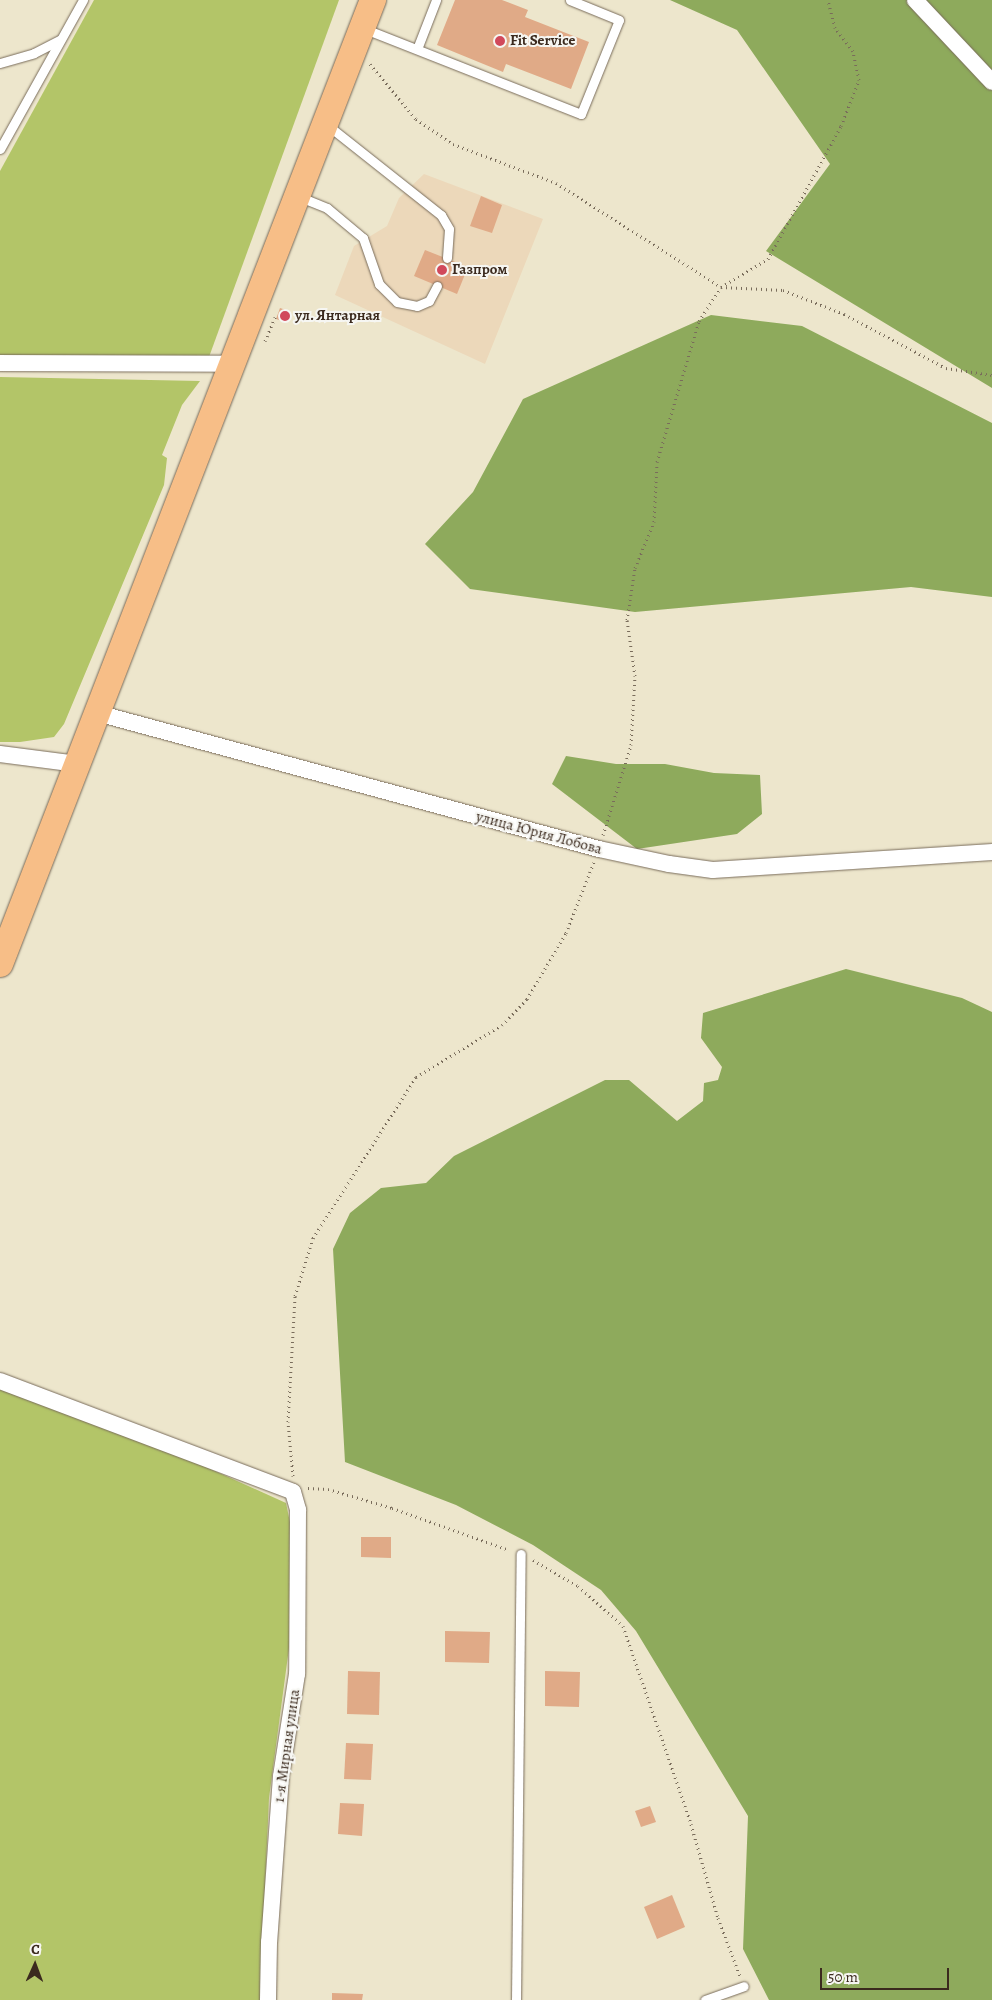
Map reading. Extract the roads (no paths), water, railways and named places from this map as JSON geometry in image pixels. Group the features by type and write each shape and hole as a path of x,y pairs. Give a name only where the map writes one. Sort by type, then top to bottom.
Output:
{"main road":[{"path":"0,964 373,0"}],"street":[{"path":"915,0 992,82"},
{"path":"0,363 232,364"},
{"name":"улица Юрия Лобова","path":"97,713 599,849 714,870 992,852"},
{"path":"0,754 77,764"},
{"name":"1-я Мирная улица","path":"0,1381 294,1492 298,1510 296,1674 281,1776 269,1942 268,2000"}],"lane":[{"path":"0,149 83,0"},
{"path":"417,49 436,0"},
{"path":"360,34 417,49 581,114 619,20 570,0"},
{"path":"0,63 34,53 61,40"},
{"path":"325,124 441,215 449,229 447,258"},
{"path":"297,196 326,208 363,238 379,284 397,302 417,306 429,301 437,286"},
{"path":"516,2000 521,1554"},
{"path":"705,2000 744,1986"}],"place":[{"name":"Fit Service","path":"500,41"},
{"name":"Газпром","path":"442,270"},
{"name":"ул. Янтарная","path":"285,316"}]}
